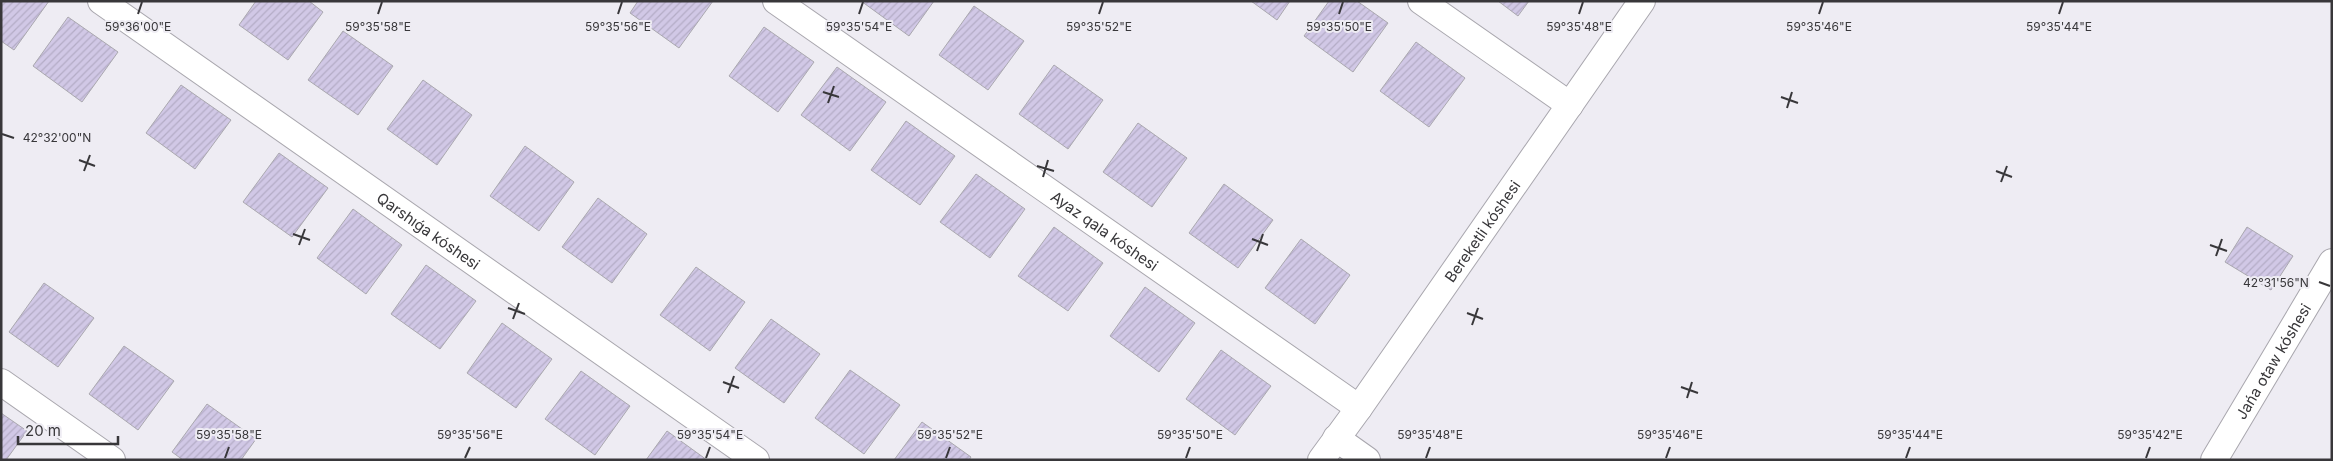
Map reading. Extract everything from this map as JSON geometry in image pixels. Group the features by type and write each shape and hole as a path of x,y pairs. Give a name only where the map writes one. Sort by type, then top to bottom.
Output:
{"street":[{"name":"Qarshıǵa kóshesi","path":"101,1 756,460"},
{"name":"Ayaz qala kóshesi","path":"776,1 1359,408"},
{"path":"1421,1 1570,105"},
{"name":"Bereketli kóshesi","path":"1321,460 1642,1"},
{"name":"Jańa otaw kóshesi","path":"2214,460 2332,262"},
{"path":"1,382 112,460"},
{"path":"1336,438 1367,460"}],"building":[{"path":"1,1 49,1 14,50 1,41"},
{"path":"256,1 309,1 323,12 288,60 239,25"},
{"path":"638,1 713,1 679,48 630,13"},
{"path":"861,1 934,1 909,36"},
{"path":"1251,1 1290,1 1277,20"},
{"path":"1329,1 1357,1 1388,23 1353,72 1304,36"},
{"path":"1498,1 1529,1 1518,16"},
{"path":"974,6 1024,41 988,90 939,55"},
{"path":"68,17 118,52 82,102 33,66"},
{"path":"764,27 814,62 778,112 729,76"},
{"path":"343,31 393,66 358,115 308,80"},
{"path":"1416,42 1465,78 1429,127 1380,91"},
{"path":"1054,65 1103,100 1068,149 1019,114"},
{"path":"837,67 886,102 850,151 801,115"},
{"path":"423,80 472,115 437,165 387,129"},
{"path":"181,85 231,120 195,169 146,133"},
{"path":"906,121 955,156 920,205 871,170"},
{"path":"1138,123 1187,158 1152,207 1103,172"},
{"path":"525,146 574,182 539,231 490,196"},
{"path":"279,153 328,188 292,237 243,202"},
{"path":"976,174 1025,209 990,258 940,222"},
{"path":"1224,184 1273,220 1238,268 1189,233"},
{"path":"598,198 647,234 612,283 562,247"},
{"path":"353,209 402,245 366,294 317,258"},
{"path":"1054,227 1103,263 1068,311 1018,276"},
{"path":"2247,227 2293,256 2271,290 2225,262"},
{"path":"1301,239 1350,275 1315,324 1265,288"},
{"path":"426,265 476,301 440,349 391,314"},
{"path":"696,267 745,302 710,351 660,315"},
{"path":"44,283 94,318 58,367 9,332"},
{"path":"1145,287 1195,323 1159,372 1110,336"},
{"path":"771,319 820,354 784,403 735,368"},
{"path":"502,323 552,359 516,408 467,373"},
{"path":"124,346 174,381 138,430 89,394"},
{"path":"1221,350 1271,386 1235,435 1186,399"},
{"path":"850,370 900,405 864,454 815,418"},
{"path":"581,371 630,406 595,455 545,419"},
{"path":"207,404 256,439 241,460 183,460 172,452"},
{"path":"1,413 27,431 6,460 1,460"},
{"path":"922,422 971,457 969,460 894,460"},
{"path":"667,431 707,460 646,460"}]}
